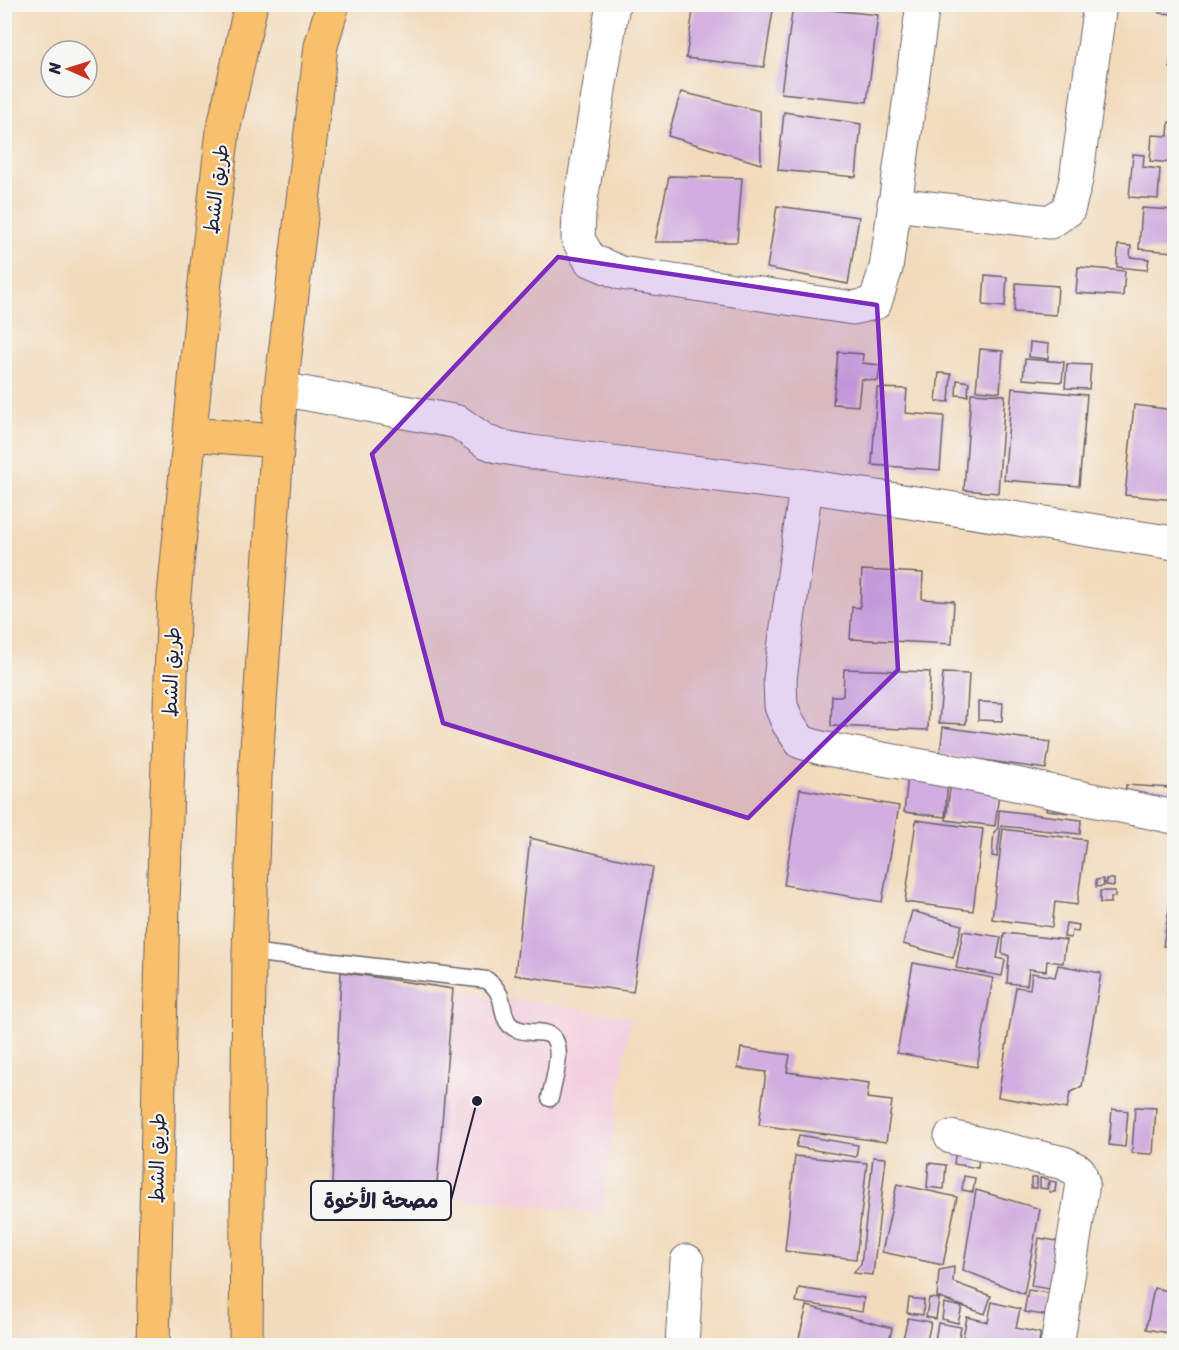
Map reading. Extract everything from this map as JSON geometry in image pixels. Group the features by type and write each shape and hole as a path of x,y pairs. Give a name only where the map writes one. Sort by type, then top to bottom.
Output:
{"highway":[{"name":"طريق الشط","path":"153,1346 163,903 174,595 223,131 251,4"},
{"path":"246,1346 249,952 255,777 280,389 321,46 333,4"},
{"path":"190,434 277,441"}],"street":[{"path":"613,4 579,212 578,239 590,260 621,273 853,308 875,303 886,268 923,4"},
{"path":"894,204 1050,222 1068,210 1076,180 1100,4"},
{"path":"280,389 458,422 485,441 497,446 531,452 806,486 1174,543"},
{"path":"806,486 780,678 781,706 788,723 801,742 821,748 978,776 1174,817"},
{"path":"951,1137 1064,1163 1078,1171 1083,1183 1057,1346"},
{"path":"682,1346 687,1261"}],"lane":[{"path":"249,952 488,980 502,997 504,1014 513,1027 518,1030 546,1033 555,1040 559,1051 550,1098"}],"highlighted area":[{"path":"558,257 877,305 898,670 748,818 443,723 372,454"}],"shaded area":[{"path":"341,972 631,1017 601,1214 332,1184"}],"building":[{"path":"694,4 774,4 764,67 686,58"},
{"path":"1159,4 1174,4 1174,14 1159,13"},
{"path":"793,6 878,15 867,102 781,93"},
{"path":"1174,29 1174,69 1170,68"},
{"path":"681,92 760,111 761,164 668,136"},
{"path":"784,112 861,124 856,177 778,170"},
{"path":"1169,122 1174,122 1174,163 1150,161 1152,135 1168,136"},
{"path":"1133,154 1144,155 1143,167 1160,169 1158,199 1129,197"},
{"path":"669,176 742,178 737,242 655,242"},
{"path":"777,206 859,217 848,284 767,268"},
{"path":"1142,208 1174,210 1174,252 1139,249"},
{"path":"1118,245 1131,246 1130,257 1149,259 1147,270 1117,267"},
{"path":"1078,267 1125,271 1123,296 1076,293"},
{"path":"985,275 1007,277 1005,307 983,305"},
{"path":"1016,283 1058,286 1056,315 1014,312"},
{"path":"1030,342 1049,344 1048,359 1029,357"},
{"path":"980,349 1003,351 1000,392 976,390"},
{"path":"838,352 863,354 862,363 880,365 878,381 861,379 858,406 833,404"},
{"path":"1025,359 1064,362 1062,382 1023,379"},
{"path":"1067,364 1091,365 1089,389 1065,388"},
{"path":"939,373 951,374 949,402 936,401"},
{"path":"957,380 969,382 968,396 956,395"},
{"path":"877,388 907,389 905,413 944,416 940,470 872,465"},
{"path":"1012,388 1087,395 1079,486 1004,480"},
{"path":"971,393 1005,395 998,493 964,490"},
{"path":"1134,405 1174,410 1174,500 1125,495"},
{"path":"862,570 923,573 922,599 954,601 952,644 850,639 852,607 860,608"},
{"path":"844,669 930,672 928,730 831,726 832,696 843,696"},
{"path":"943,673 969,674 966,724 939,723"},
{"path":"978,702 1003,703 1002,721 978,720"},
{"path":"943,727 1050,742 1046,769 940,754"},
{"path":"1171,772 1174,773 1174,804 1125,801 1126,785 1171,788"},
{"path":"908,776 948,780 945,817 904,812"},
{"path":"951,780 1000,786 995,826 946,820"},
{"path":"800,789 899,806 882,902 784,885"},
{"path":"1048,802 1068,805 1067,813 1046,810"},
{"path":"999,810 1081,820 1080,834 1001,826 997,857 992,856"},
{"path":"916,820 983,829 973,911 905,902"},
{"path":"1003,829 1086,840 1077,905 1055,902 1052,927 992,919"},
{"path":"530,838 653,867 633,992 515,975"},
{"path":"1103,879 1104,886 1096,887 1096,880"},
{"path":"1106,879 1114,879 1114,886 1106,885"},
{"path":"1100,891 1115,891 1115,897 1111,897 1111,903 1100,903"},
{"path":"1171,897 1174,897 1174,948 1163,946"},
{"path":"912,911 962,925 953,958 903,944"},
{"path":"1066,923 1079,925 1078,932 1072,931 1071,938 1064,937"},
{"path":"963,931 1001,937 997,958 1005,960 1002,976 956,968"},
{"path":"1004,933 1066,940 1063,963 1047,961 1046,971 1029,969 1027,985 1007,983 1009,956 1002,953"},
{"path":"913,963 993,978 977,1067 897,1053"},
{"path":"1058,965 1101,973 1082,1086 1070,1093 1067,1109 998,1097 1016,987 1030,989 1032,973 1055,977"},
{"path":"341,972 453,989 436,1196 332,1184"},
{"path":"741,1048 790,1055 787,1072 869,1083 867,1098 892,1101 886,1142 759,1125 766,1072 738,1068"},
{"path":"1135,1107 1156,1108 1153,1154 1132,1153"},
{"path":"1112,1109 1128,1111 1125,1147 1109,1145"},
{"path":"799,1135 858,1145 856,1157 796,1147"},
{"path":"956,1149 979,1154 978,1168 954,1164"},
{"path":"795,1156 867,1163 856,1259 785,1251"},
{"path":"873,1157 886,1158 873,1275 853,1273 861,1264"},
{"path":"929,1163 946,1165 944,1189 927,1187"},
{"path":"964,1176 975,1178 973,1192 962,1190"},
{"path":"1031,1178 1037,1178 1037,1188 1031,1188"},
{"path":"1040,1178 1048,1179 1047,1189 1040,1188"},
{"path":"1050,1181 1056,1182 1055,1192 1049,1192"},
{"path":"897,1184 957,1197 943,1265 882,1252"},
{"path":"976,1190 1040,1209 1024,1294 963,1270"},
{"path":"1173,1221 1174,1243 1170,1243"},
{"path":"1039,1238 1063,1242 1055,1290 1031,1286"},
{"path":"954,1267 953,1282 991,1296 985,1314 937,1297 939,1270"},
{"path":"799,1288 864,1298 862,1312 796,1302"},
{"path":"1154,1288 1174,1292 1174,1334 1146,1329"},
{"path":"1028,1290 1054,1294 1050,1316 1024,1312"},
{"path":"909,1298 924,1300 923,1315 907,1313"},
{"path":"929,1298 939,1299 936,1319 926,1317"},
{"path":"992,1302 1020,1309 1016,1328 1040,1333 1039,1346 961,1346 967,1317 988,1322"},
{"path":"944,1303 962,1307 958,1323 942,1319"},
{"path":"807,1306 892,1328 888,1346 797,1346"},
{"path":"908,1318 931,1322 926,1346 894,1346 902,1343"},
{"path":"938,1323 961,1327 957,1346 934,1346"},
{"path":"1142,1340 1174,1344 1174,1346 1141,1346"}],"place":[{"name":"مصحة الأخوة","path":"477,1101"}]}
